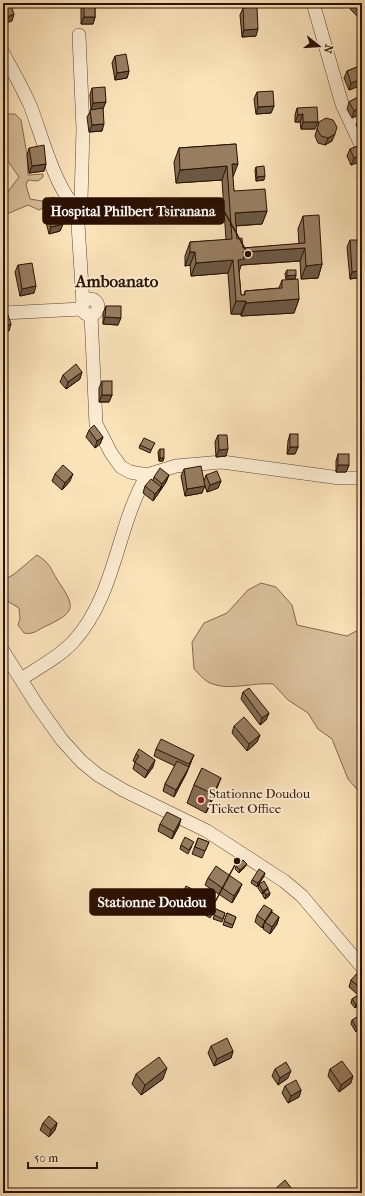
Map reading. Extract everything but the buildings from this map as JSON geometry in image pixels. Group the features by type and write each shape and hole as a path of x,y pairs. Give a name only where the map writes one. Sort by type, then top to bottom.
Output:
{"street":[{"path":"313,3 342,104 362,147"},
{"path":"79,35 83,129 81,200 77,208 96,424 111,453 121,467 130,472 147,475 176,466 222,462 340,478 362,478"},
{"path":"3,53 28,100 57,175 70,200 77,208"},
{"path":"3,313 85,309"},
{"path":"21,679 73,642 91,617 108,583 134,498 147,475"},
{"path":"3,651 62,740 82,762 98,775 123,790 207,831 284,881 302,896 362,967"}],"shaded area":[{"path":"8,114 15,114 21,120 27,155 28,175 43,174 43,177 38,181 28,180 26,185 30,199 42,201 54,197 57,201 39,210 28,205 7,214 3,198 19,177 5,157 3,159 3,118"},
{"path":"37,555 50,566 68,597 70,608 63,617 56,621 33,633 24,633 18,625 20,619 19,608 4,599 3,586 7,578 13,575"},
{"path":"261,583 276,587 292,605 297,625 347,636 362,628 362,795 348,779 332,739 318,729 308,713 288,700 273,684 232,686 216,685 206,681 194,669 192,642 204,623 227,613 248,590"}],"place":[{"name":"Hospital Philbert Tsiranana","path":"248,254"},
{"name":"Stationne Doudou Ticket Office","path":"201,800"},
{"name":"Stationne Doudou","path":"237,861"}],"district":[{"name":"Amboanato","path":"117,281"}]}
